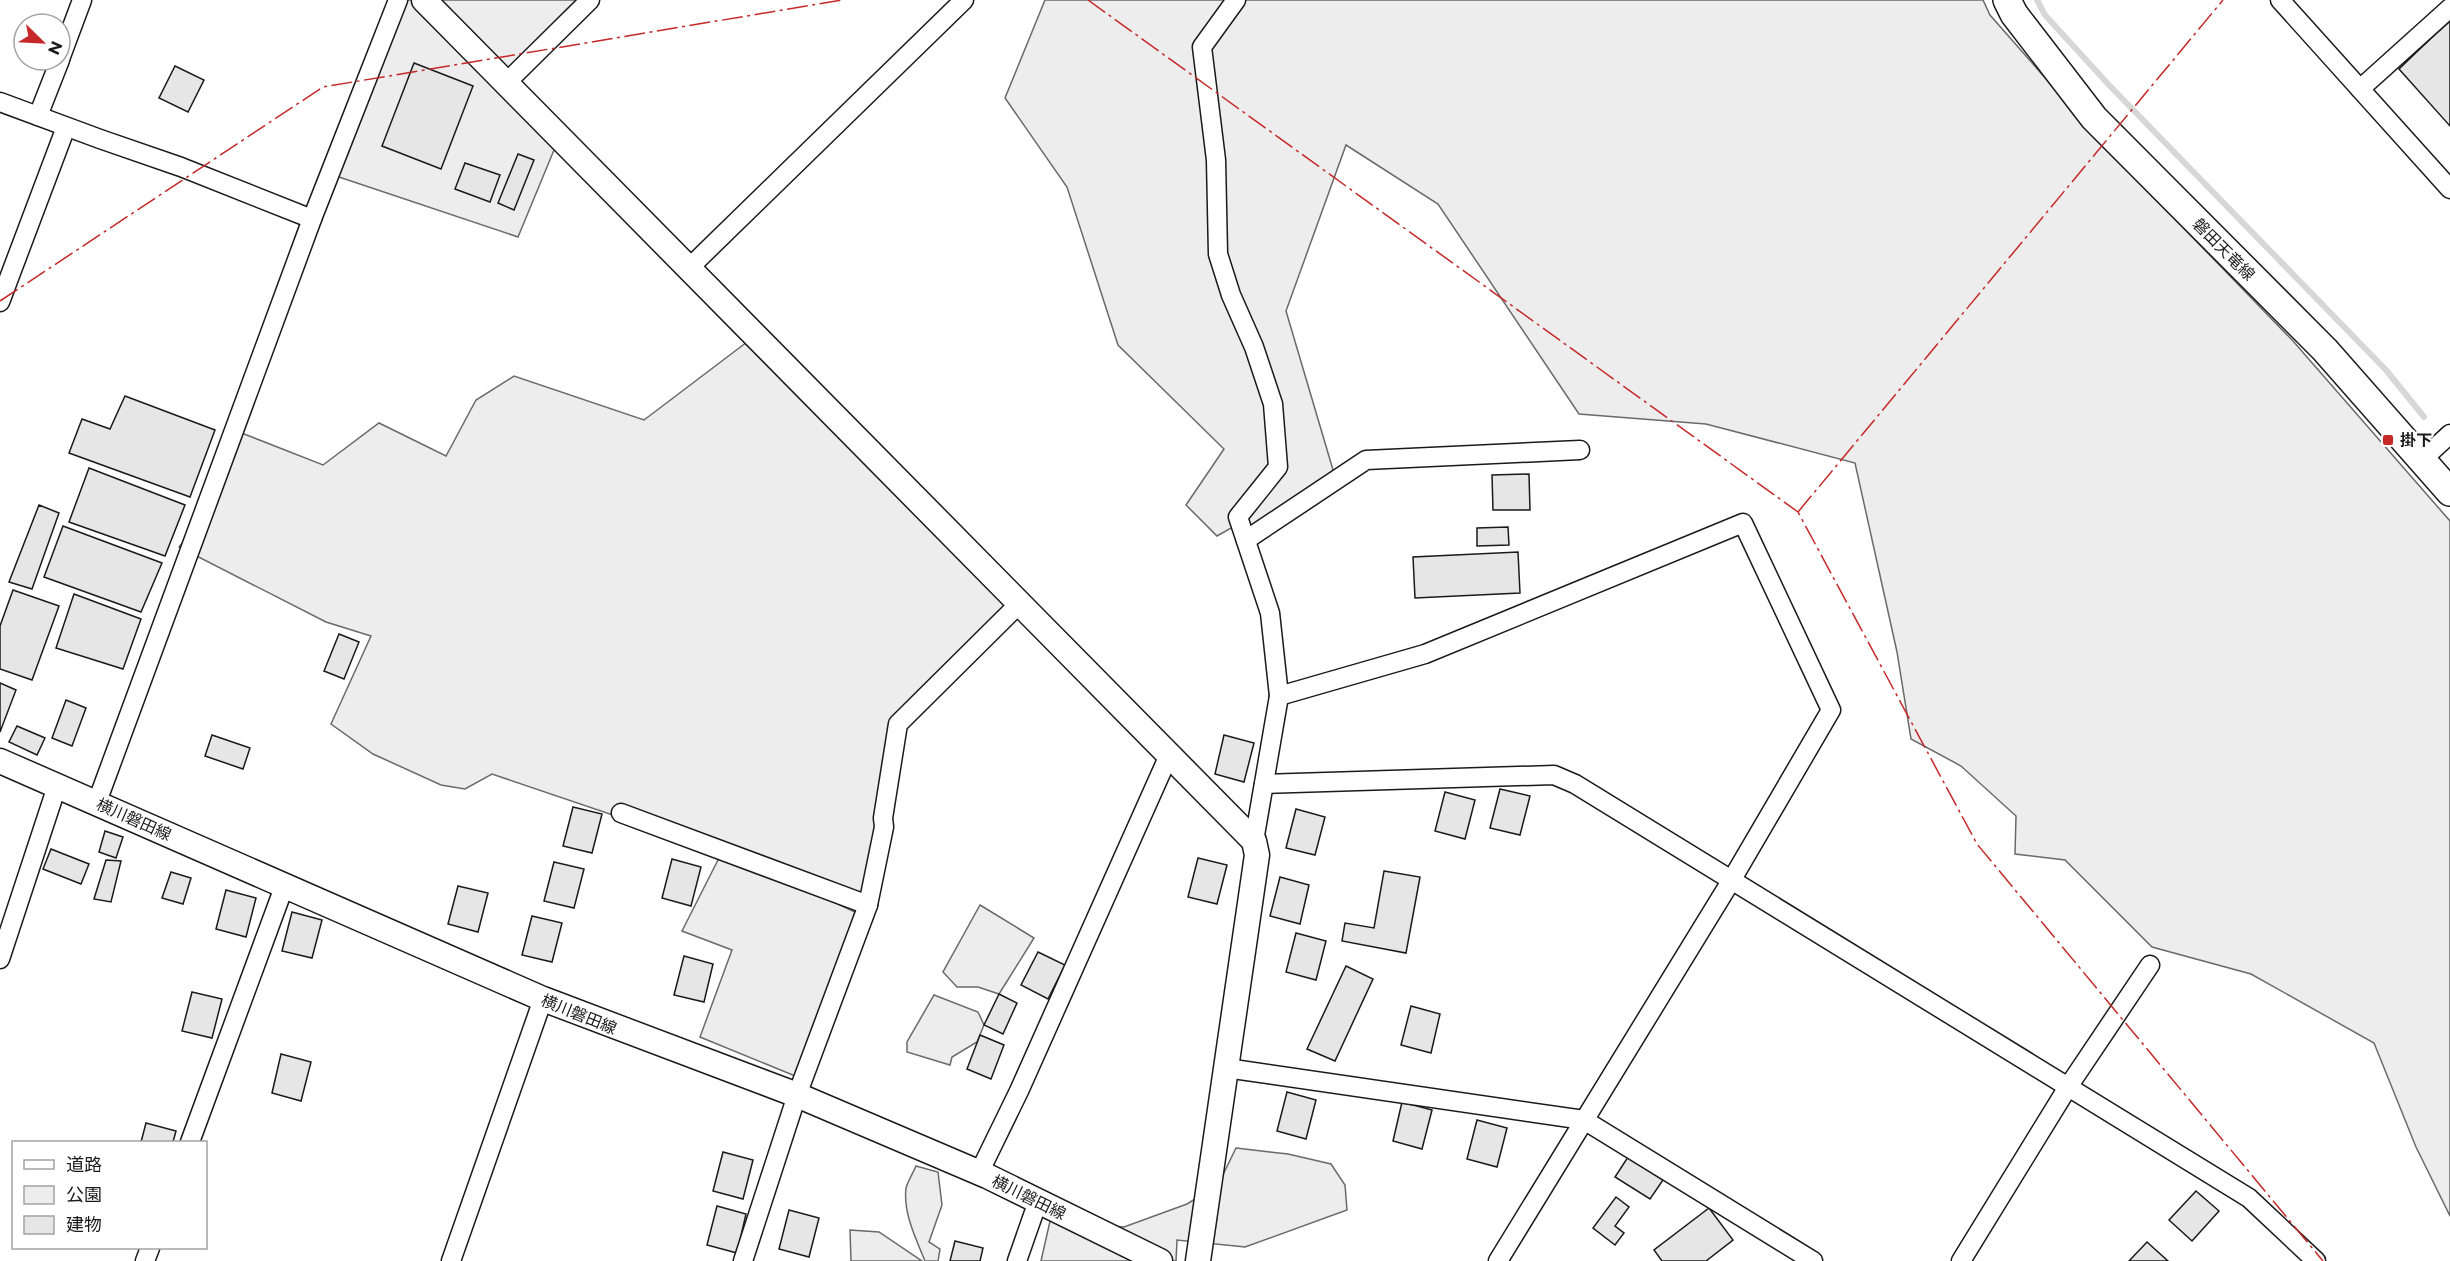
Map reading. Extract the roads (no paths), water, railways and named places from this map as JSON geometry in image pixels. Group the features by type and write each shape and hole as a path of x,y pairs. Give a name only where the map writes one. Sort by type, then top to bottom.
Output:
{"main road":[{"name":"磐田天竜線","path":"2007,0 2014,14 2094,118 2325,350 2450,492"}],"street":[{"path":"72,27 82,0"},
{"path":"97,802 312,219 398,0"},
{"path":"424,0 1254,841"},
{"path":"506,83 590,0"},
{"path":"688,269 964,0"},
{"path":"1197,1261 1257,855 1254,841 1279,696 1270,613 1238,518 1278,467 1273,404 1254,347 1231,295 1218,254 1216,160 1202,47 1236,0"},
{"path":"2280,0 2450,189"},
{"path":"2360,89 2450,8"},
{"path":"38,116 55,72"},
{"path":"0,102 182,167 312,219"},
{"path":"0,302 66,127"},
{"path":"2423,459 2450,434"},
{"path":"1246,540 1366,460 1580,450"},
{"path":"1279,696 1425,654 1743,523 1832,710 1731,881 1498,1261"},
{"path":"743,1261 797,1095 868,905 884,827 883,818 898,724 1019,604"},
{"path":"979,1173 1019,1090 1169,755"},
{"name":"横川磐田線","path":"0,761 543,999 797,1095 979,1173 1160,1261"},
{"path":"1264,784 1554,775 1575,784 2249,1198 2316,1261"},
{"path":"0,958 57,786"},
{"path":"621,813 868,905"},
{"path":"191,1141 284,887"},
{"path":"1961,1261 2068,1087 2150,965"},
{"path":"451,1261 543,999"},
{"path":"1226,1068 1584,1120 1813,1261"},
{"path":"1017,1261 1038,1201"}],"waterway":[{"path":"2037,0 2045,15 2109,85 2386,370 2424,417"}],"place":[{"name":"掛下","path":"2388,440"}]}
